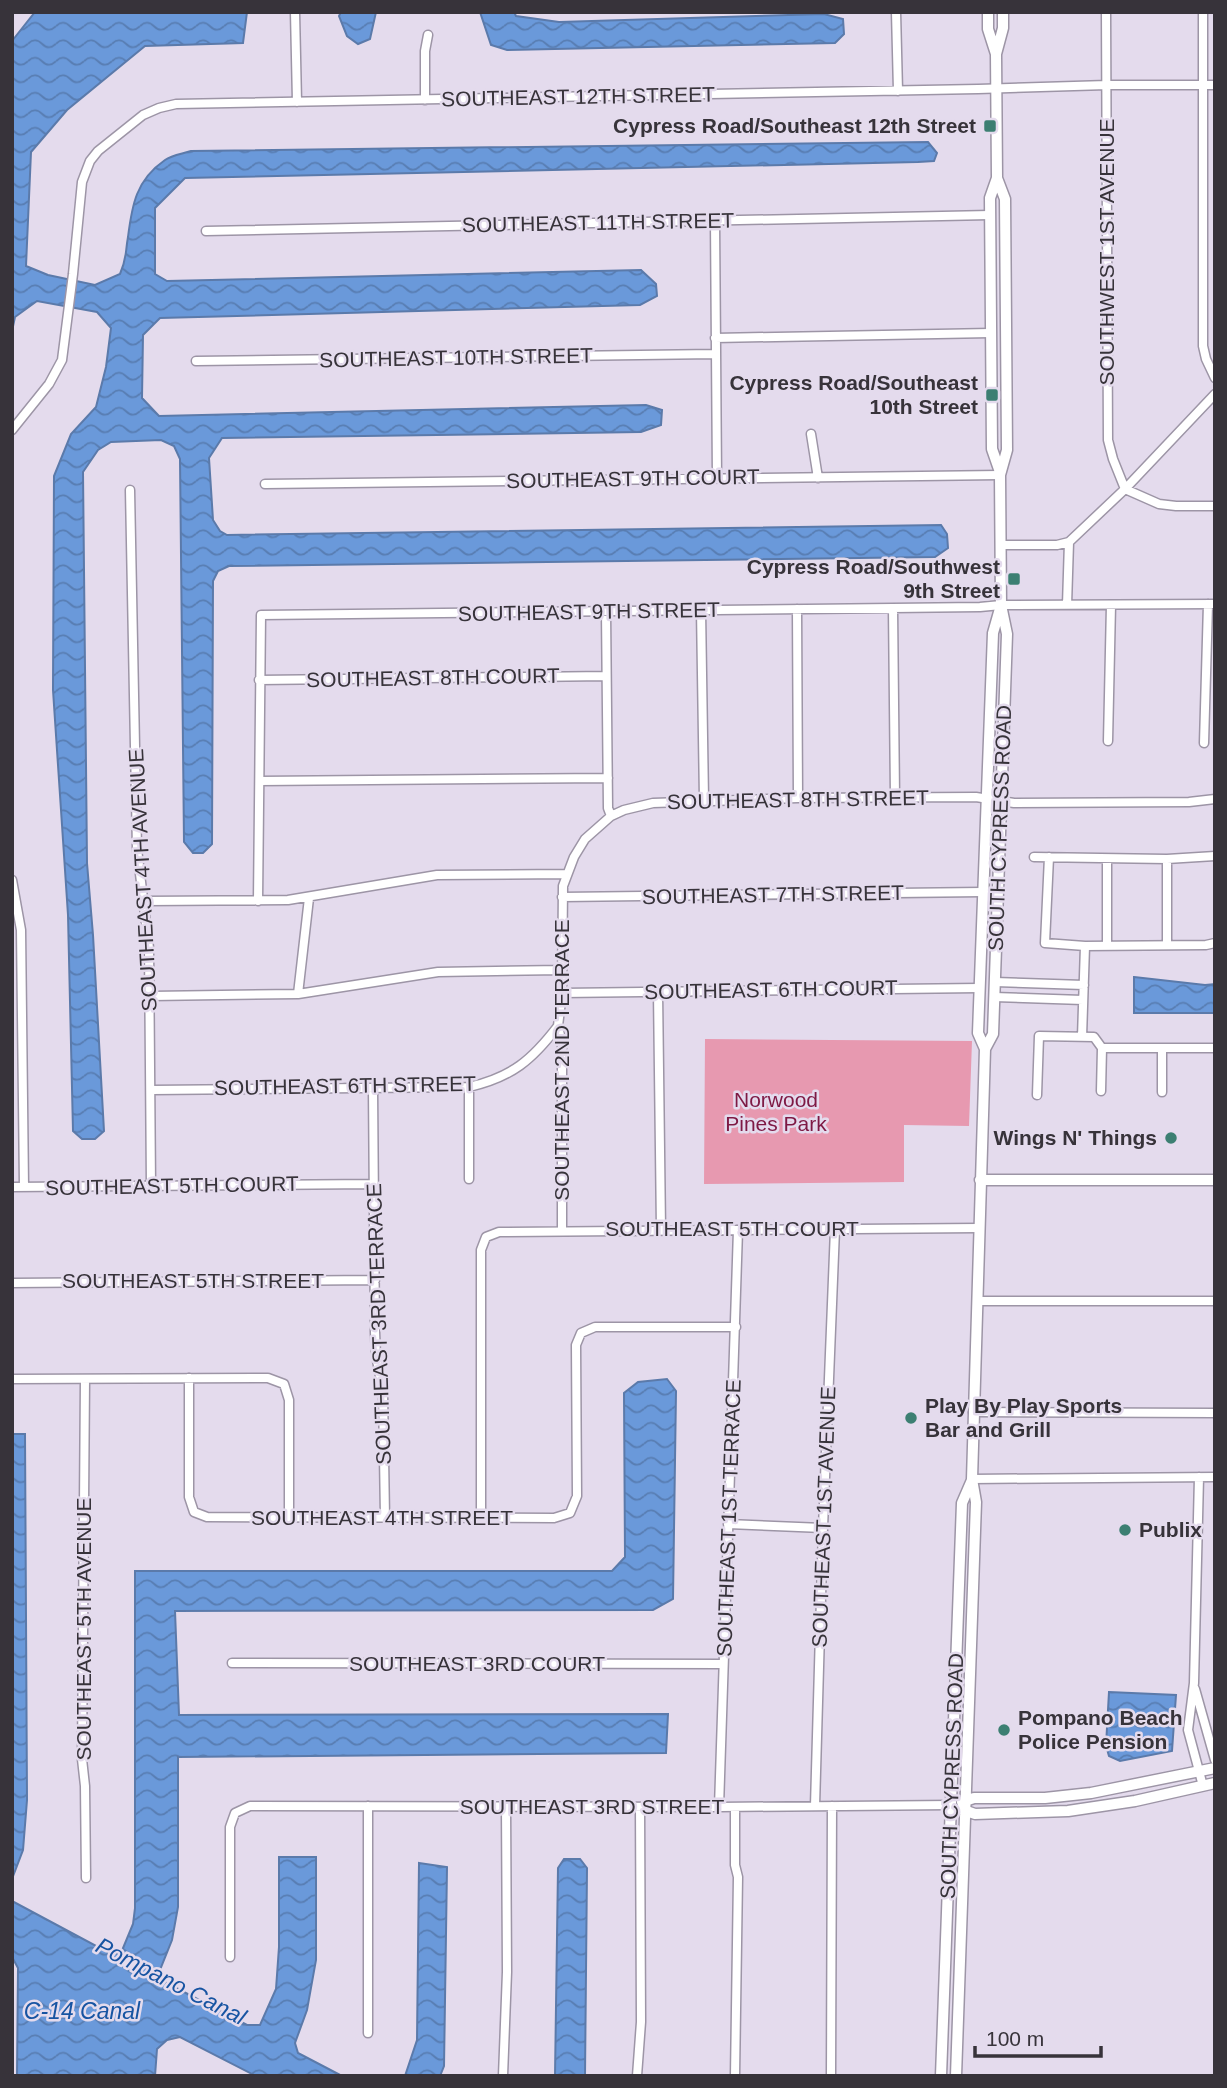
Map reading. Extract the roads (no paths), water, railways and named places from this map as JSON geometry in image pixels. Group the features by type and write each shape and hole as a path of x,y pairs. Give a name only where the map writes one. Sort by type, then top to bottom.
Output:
{"street":[{"path":"295,12 297,102"},
{"path":"896,12 898,91"},
{"name":"SOUTH CYPRESS ROAD","path":"988,12 988,29 996,54 997,178 1004,199 1005,227 1007,450 1000,475"},
{"name":"SOUTH CYPRESS ROAD","path":"996,54 1003,28 1003,12"},
{"name":"SOUTHWEST 1ST AVENUE","path":"1106,12 1108,440 1125,489"},
{"path":"1203,12 1203,346 1215,378"},
{"path":"425,100 425,51 428,35"},
{"name":"SOUTHEAST 12TH STREET","path":"12,430 49,384 62,360 74,274 82,182 90,161 143,115 159,108 176,104 1215,85"},
{"name":"SOUTH CYPRESS ROAD","path":"985,1049 993,1034 1007,634 1001,605 1000,475 992,449 990,198 997,178"},
{"name":"SOUTHEAST 11TH STREET","path":"206,231 990,215"},
{"path":"715,221 718,478"},
{"path":"715,338 991,333"},
{"name":"SOUTHEAST 10TH STREET","path":"196,361 715,354"},
{"path":"1001,545 1057,545 1069,542 1125,489 1215,394"},
{"path":"811,433 818,478"},
{"name":"SOUTHEAST 9TH COURT","path":"265,484 1000,475"},
{"path":"1125,489 1159,504 1215,506"},
{"name":"SOUTHEAST 4TH AVENUE","path":"130,490 136,827 139,870 145,901 151,996 151,1186"},
{"path":"1067,604 1069,542"},
{"path":"1204,743 1211,604"},
{"name":"SOUTHEAST 9TH STREET","path":"259,680 261,615 1211,604"},
{"name":"SOUTH CYPRESS ROAD","path":"956,2076 976,1502 972,1479 973,1412 985,1049 978,1033 993,633 1001,605"},
{"path":"1108,741 1111,605"},
{"path":"893,608 895,797"},
{"path":"797,609 799,798"},
{"path":"701,611 704,800"},
{"path":"606,612 608,807 611,816"},
{"name":"SOUTHEAST 8TH COURT","path":"259,680 606,676"},
{"path":"258,901 259,680"},
{"path":"260,781 608,778"},
{"name":"SOUTHEAST 8TH STREET","path":"611,816 653,803 704,800 895,797 987,799 1014,803 1189,802 1215,799"},
{"name":"SOUTHEAST 2ND TERRACE","path":"562,1231 562,1044 558,1026 562,993 562,897 567,874 585,839 611,816"},
{"path":"1034,857 1167,859 1215,856"},
{"path":"1049,857 1045,943 1085,946 1215,943"},
{"path":"1107,859 1107,946"},
{"path":"1167,859 1167,945"},
{"path":"145,901 309,898 437,875 567,874"},
{"path":"12,880 22,930 24,1187"},
{"name":"SOUTHEAST 7TH STREET","path":"562,897 983,892"},
{"path":"298,995 309,898"},
{"path":"1082,1037 1085,946"},
{"path":"151,996 298,995 438,972 562,970"},
{"path":"995,982 1084,985"},
{"name":"SOUTHEAST 6TH COURT","path":"562,993 980,988"},
{"path":"658,992 661,1229"},
{"path":"994,997 1083,1000"},
{"name":"SOUTHEAST 6TH STREET","path":"152,1090 469,1087 511,1073 540,1050 558,1026"},
{"path":"1037,1095 1039,1036 1094,1037 1102,1048 1101,1091"},
{"path":"1102,1048 1215,1048"},
{"path":"1162,1049 1162,1092"},
{"path":"469,1087 469,1179"},
{"name":"SOUTHEAST 3RD TERRACE","path":"373,1088 376,1356 383,1392 384,1518"},
{"path":"980,1180 1215,1180"},
{"name":"SOUTHEAST 5TH COURT","path":"12,1187 374,1184"},
{"name":"SOUTHEAST 5TH COURT","path":"481,1518 481,1250 486,1237 499,1232 661,1229 979,1228"},
{"name":"SOUTHEAST 1ST AVENUE","path":"815,1806 835,1229"},
{"name":"SOUTHEAST 1ST TERRACE","path":"719,1807 738,1230"},
{"name":"SOUTHEAST 5TH STREET","path":"12,1283 375,1280"},
{"path":"977,1301 1215,1301"},
{"name":"SOUTHEAST 4TH STREET","path":"189,1378 189,1497 194,1512 210,1518 554,1518 570,1513 576,1496 576,1345 581,1333 594,1327 736,1326"},
{"path":"12,1379 268,1377 284,1384 289,1400 289,1518"},
{"name":"SOUTHEAST 5TH AVENUE","path":"85,1379 82,1759 86,1878"},
{"path":"973,1412 1215,1413"},
{"path":"1199,1477 1194,1683 1188,1730 1203,1786"},
{"path":"972,1479 1215,1477"},
{"name":"SOUTH CYPRESS ROAD","path":"941,2076 962,1503 972,1479"},
{"path":"728,1524 823,1528"},
{"name":"SOUTHEAST 3RD COURT","path":"232,1663 723,1664"},
{"path":"1194,1683 1215,1760"},
{"path":"966,1806 974,1798 1066,1796 1111,1790 1215,1768"},
{"path":"951,1805 966,1806 975,1814 1068,1811 1135,1801 1215,1783"},
{"name":"SOUTHEAST 3RD STREET","path":"230,1957 230,1827 235,1813 250,1807 951,1805"},
{"path":"368,1806 368,2033"},
{"path":"831,2076 832,1806"},
{"path":"503,2076 507,1974 506,1807"},
{"path":"637,2076 640,2023 639,1807"},
{"path":"735,1807 735,1865 738,1877 735,2076"}],"water":[{"path":"35,12 247,12 243,43 145,46 67,110 31,152 26,266 48,275 95,285 120,274 125,260 134,204 148,176 168,158 191,151 928,142 937,153 934,161 918,162 185,178 155,208 155,274 167,281 641,270 656,284 657,296 640,305 160,318 143,335 142,398 159,416 646,405 662,410 661,425 641,432 222,438 209,458 213,520 220,531 227,535 941,525 947,534 948,548 935,557 229,566 218,571 213,581 212,844 203,853 193,853 184,842 180,459 174,446 161,440 111,442 98,450 83,472 87,863 104,1131 95,1139 82,1139 73,1131 68,915 53,690 54,476 71,434 96,407 106,367 111,328 97,312 37,301 15,317 12,331 12,41"},
{"path":"341,12 376,12 370,39 358,44 347,36 339,16"},
{"path":"480,12 514,12 516,16 559,22 824,14 843,19 844,34 835,43 507,50 491,45"},
{"path":"1134,977 1215,984 1215,1013 1134,1013"},
{"name":"C-14 Canal","path":"667,1379 676,1391 673,1599 653,1610 175,1611 179,1715 668,1714 666,1753 178,1757 178,1907 172,1940 160,1970 161,1980 247,2025 260,2025 276,1989 279,1857 316,1857 316,1960 307,2010 295,2043 298,2053 342,2076 256,2076 180,2037 167,2040 157,2049 155,2076 17,2076 18,1968 12,1957 12,1901 111,1954 121,1953 133,1924 135,1571 612,1571 625,1557 624,1393 638,1382"},
{"path":"12,1434 25,1434 27,1800 23,1850 12,1879"},
{"path":"1109,1692 1176,1695 1172,1751 1120,1761 1109,1756 1106,1746"},
{"path":"564,1859 580,1859 587,1868 585,2076 555,2076 558,1868"},
{"path":"419,1863 447,1867 444,2066 440,2076 405,2076 417,2040"}],"place":[{"name":"Cypress Road/Southeast 12th Street","path":"990,126"},
{"name":"Cypress Road/Southeast 10th Street","path":"992,395"},
{"name":"Cypress Road/Southwest 9th Street","path":"1014,579"},
{"name":"Wings N' Things","path":"1171,1138"},
{"name":"Play By Play Sports Bar and Grill","path":"911,1418"},
{"name":"Publix","path":"1125,1530"},
{"name":"Pompano Beach Police Pension","path":"1004,1730"}],"park label":[{"name":"Norwood Pines Park","path":"776,1112"}],"water label":[{"name":"Pompano Canal","path":"171,1981"}]}
